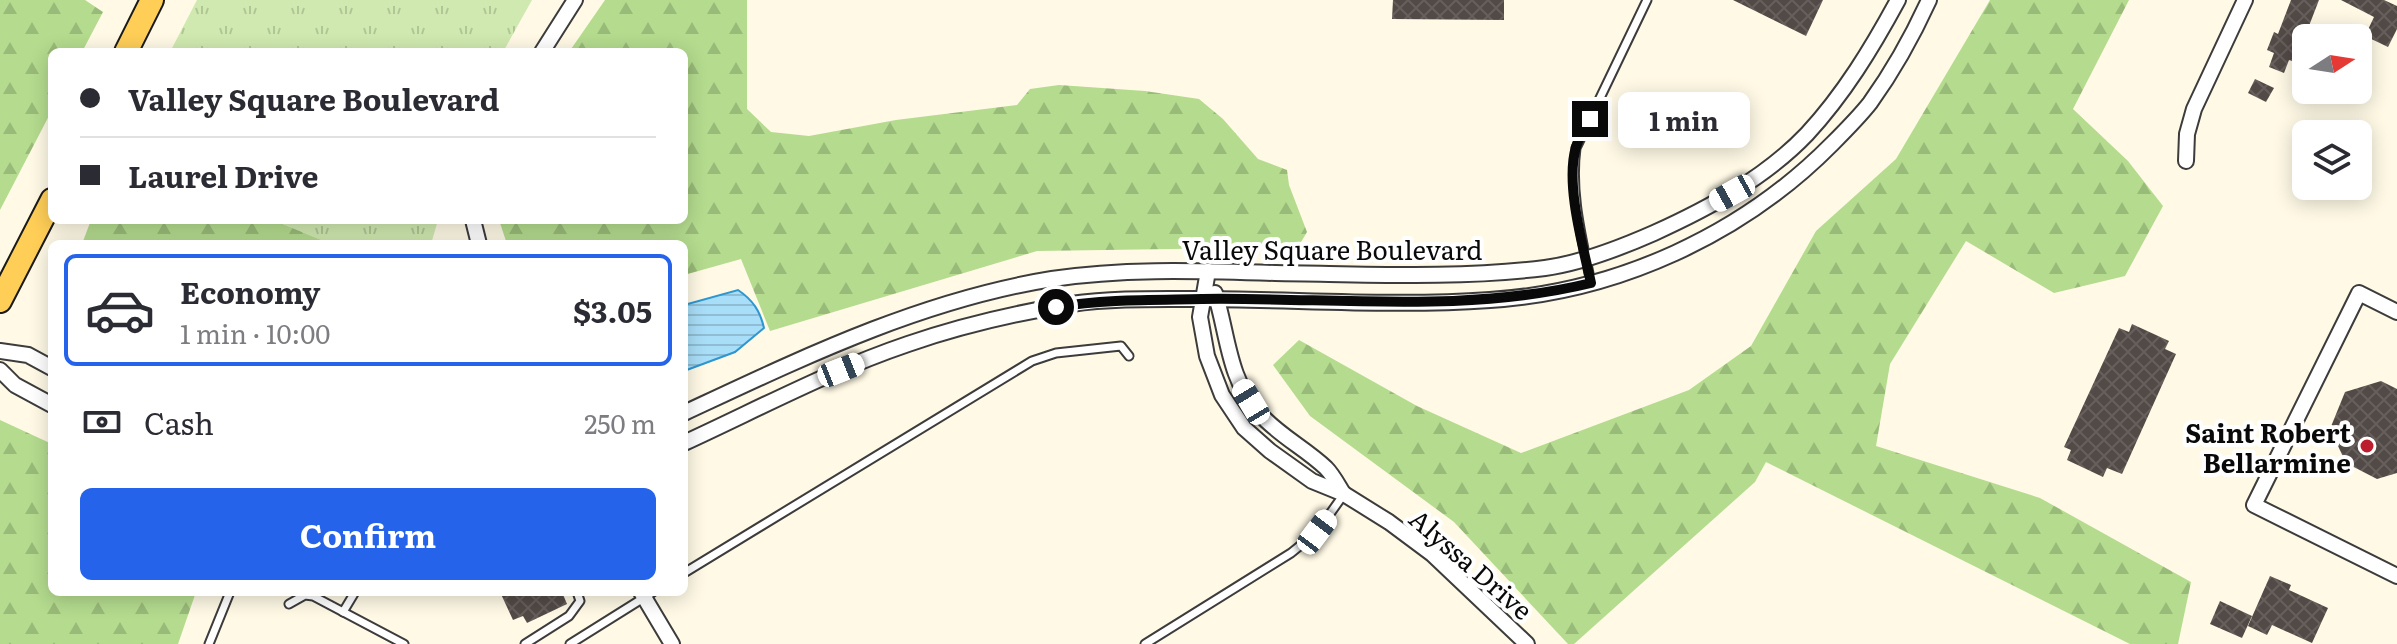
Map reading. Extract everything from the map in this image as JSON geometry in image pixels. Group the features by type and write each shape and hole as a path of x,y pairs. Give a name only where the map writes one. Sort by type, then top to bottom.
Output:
{"main road":[{"path":"128,48 152,0"},
{"path":"0,301 48,208"}],"street":[{"name":"Valley Square Boulevard","path":"688,411 862,332 963,298 1051,279 1141,271 1426,276 1547,268 1616,249 1688,218 1732,193 1805,136 1834,103 1878,38 1898,0"},
{"name":"Valley Square Boulevard","path":"688,441 852,366 909,344 975,324 1074,304 1136,299 1488,301 1519,298 1624,274 1694,244 1795,179 1869,103 1919,23 1929,0"},
{"path":"2186,161 2187,134 2194,109 2245,0"},
{"path":"544,48 573,1"},
{"name":"Alyssa Drive","path":"1208,271 1210,299 1231,362 1251,402 1259,414 1327,469 1344,494"},
{"path":"2397,312 2359,293 2254,505 2397,576"},
{"name":"Alyssa Drive","path":"1210,299 1200,317 1207,356 1222,395 1244,428 1312,481 1344,494 1432,554 1527,644"},
{"path":"0,351 28,355 48,366"},
{"path":"0,370 15,385 48,403"},
{"path":"647,596 672,644"}],"lane":[{"path":"1591,283 1574,188 1576,148 1647,0"},
{"path":"688,571 1032,361 1056,353 1121,346 1129,356"},
{"path":"1145,644 1291,553 1317,532 1344,494"},
{"path":"209,644 228,596"},
{"path":"289,604 303,596"},
{"path":"313,596 404,644"},
{"path":"343,612 353,596"},
{"path":"525,644 569,616 580,601 578,596"},
{"path":"570,644 643,596"}],"green space":[{"path":"0,0 85,0 103,12 84,48 48,48 48,118 0,210"},
{"path":"197,0 532,0 505,48 172,48"},
{"path":"605,0 747,0 747,109 771,132 809,136 896,120 1017,105 1030,89 1059,85 1145,91 1199,99 1223,119 1258,159 1287,170 1289,185 1307,232 1298,247 1037,251 770,331 741,259 688,274 688,240 506,240 500,224 688,224 688,48 572,48"},
{"path":"1990,0 2129,0 2073,109 2128,161 2163,206 2125,276 2054,293 1966,241 1890,364 1876,446 2040,498 2191,582 2178,644 2130,644 1766,462 1755,482 1574,644 1568,644 1454,522 1310,416 1273,365 1299,340 1417,406 1521,453 1689,390 1751,346 1816,231 1896,159"},
{"path":"90,224 283,224 321,240 84,240"},
{"path":"283,224 437,224 432,240 321,240"},
{"path":"0,420 48,442 48,596 195,596 178,644 0,644"}],"water":[{"path":"738,290 755,306 764,328 735,352 688,370 688,304"}],"building":[{"path":"1393,0 1504,0 1504,20 1392,19"},
{"path":"1733,0 1823,0 1806,36"},
{"path":"2291,0 2319,0 2310,24 2292,24 2292,61 2289,60 2284,73 2269,67 2274,53 2267,50 2274,32 2278,34"},
{"path":"2341,0 2384,0 2397,6 2397,29 2388,47 2372,39 2371,24 2374,17"},
{"path":"2255,79 2274,88 2266,102 2248,93"},
{"path":"2132,324 2169,341 2165,349 2176,354 2122,474 2107,468 2103,477 2067,460 2071,450 2064,447 2119,328 2129,332"},
{"name":"Saint Robert Bellarmine","path":"2381,381 2397,389 2397,473 2377,479 2346,463 2330,429 2345,392"},
{"path":"2270,576 2291,585 2289,590 2328,608 2312,643 2272,625 2267,635 2248,626"},
{"path":"502,596 564,596 567,604 527,623 523,616 513,620"},
{"path":"2220,601 2252,616 2242,638 2210,624"}],"place":[{"name":"Saint Robert Bellarmine","path":"2367,446"}],"route":[{"path":"1056,307 1136,299 1488,301 1591,283 1574,188 1576,148 1590,119"}]}
